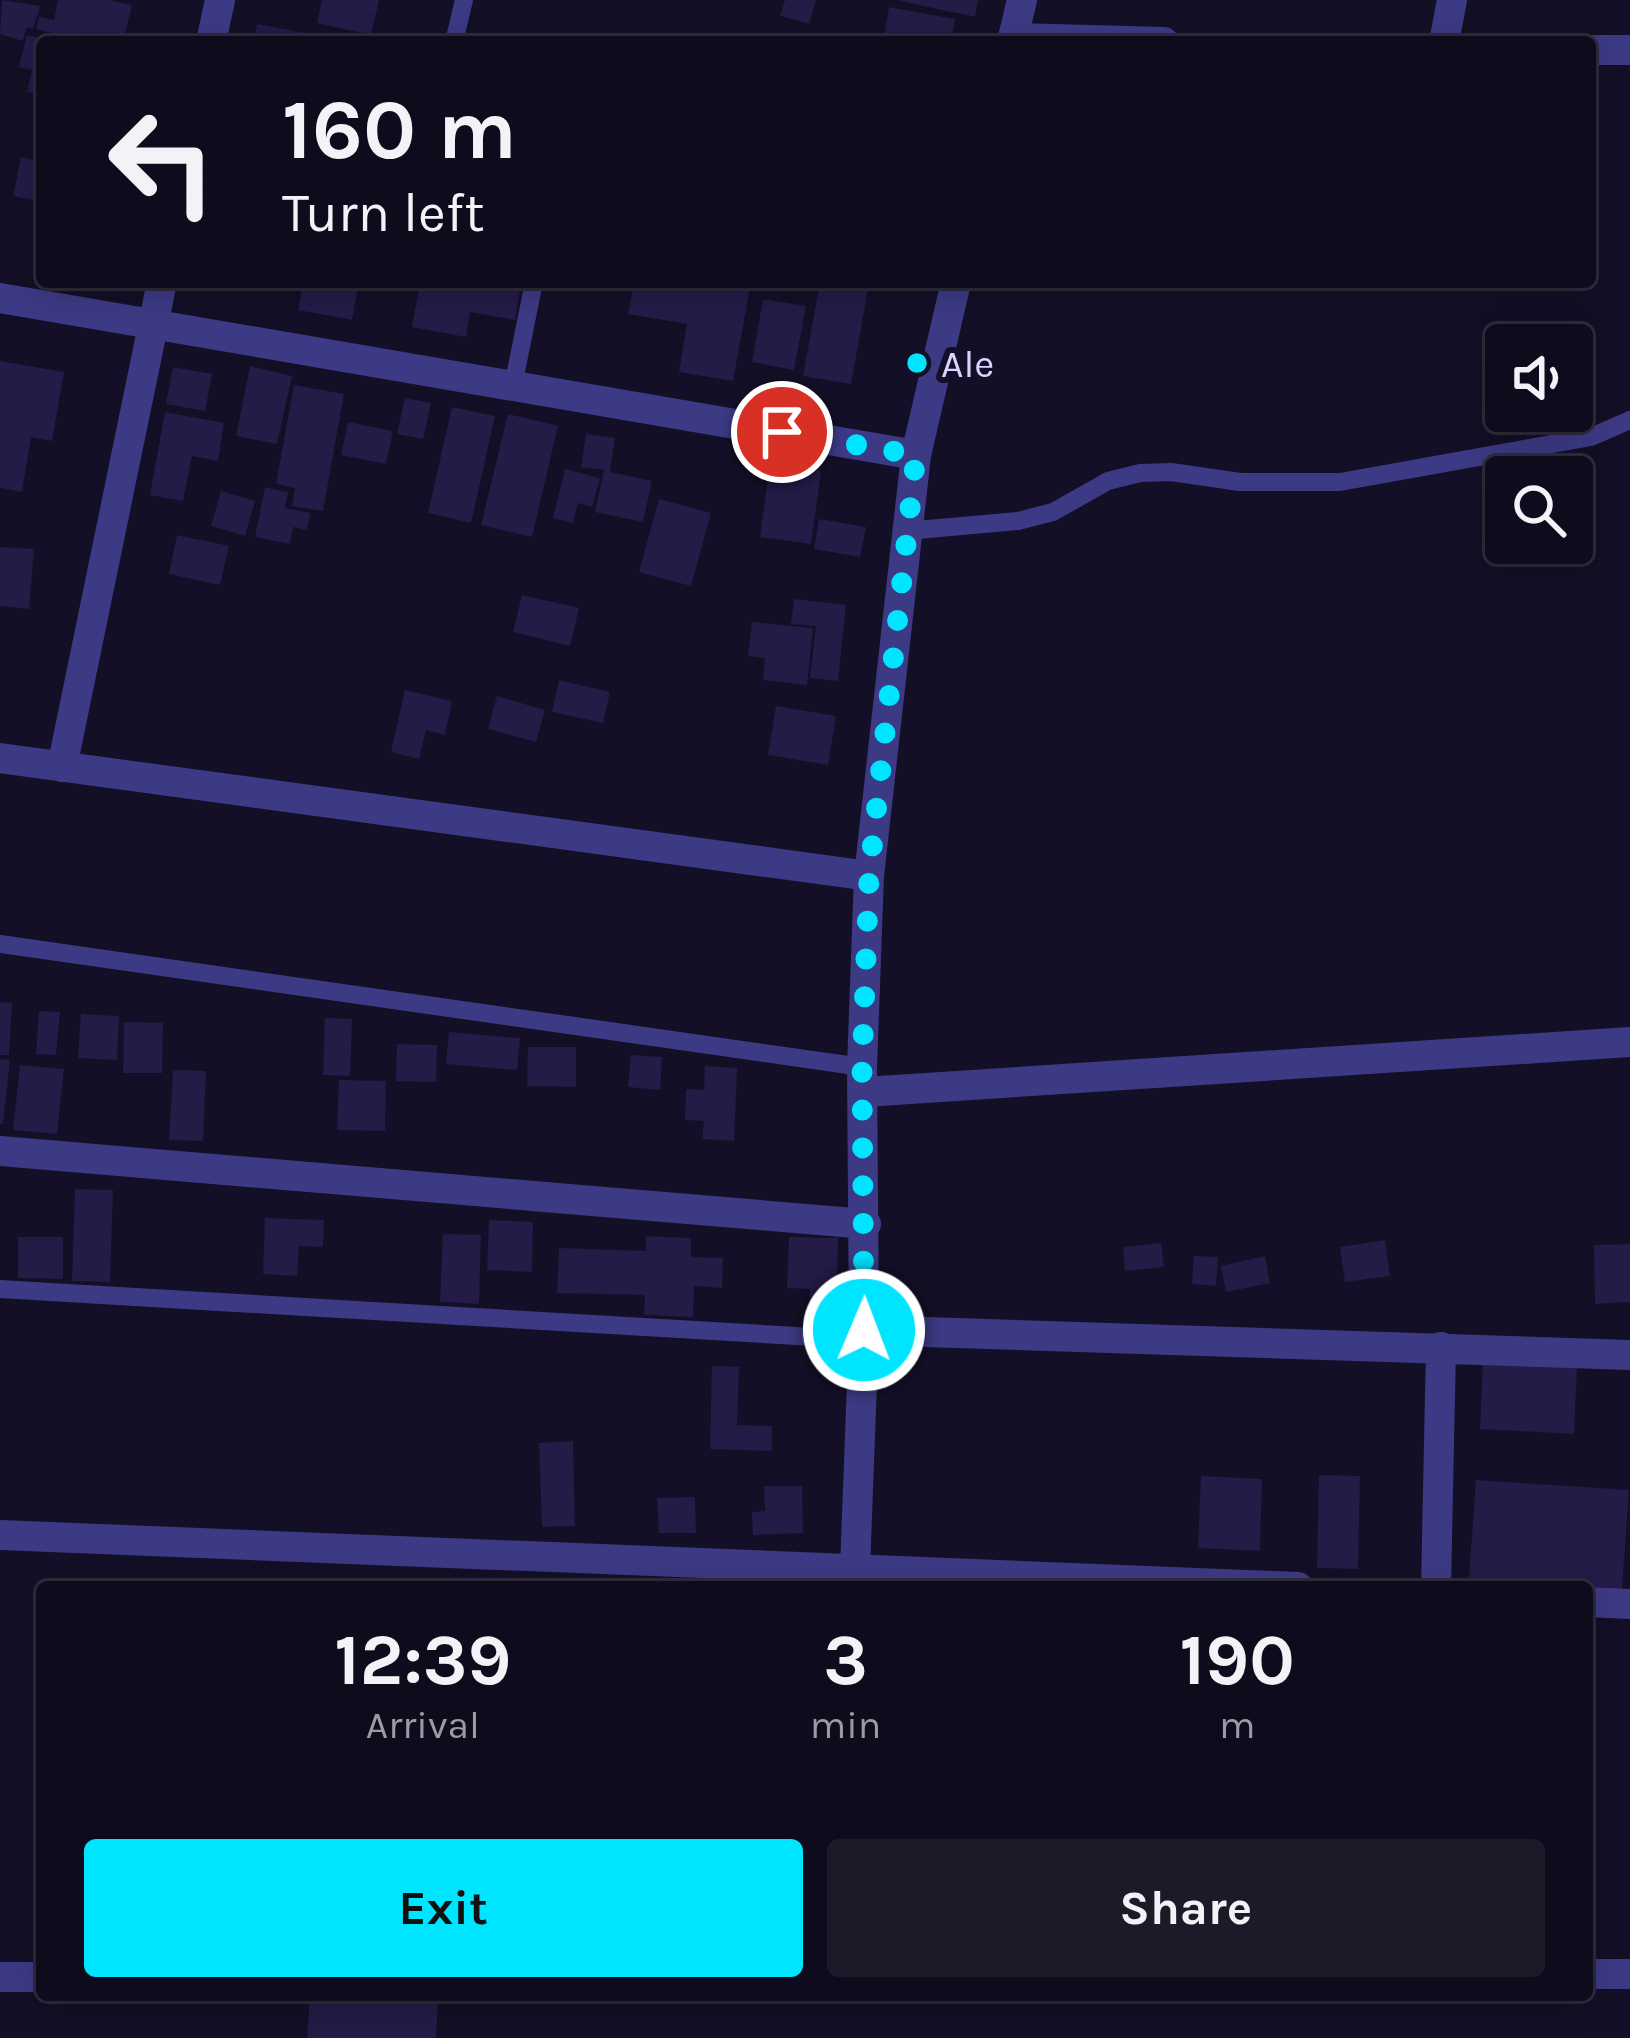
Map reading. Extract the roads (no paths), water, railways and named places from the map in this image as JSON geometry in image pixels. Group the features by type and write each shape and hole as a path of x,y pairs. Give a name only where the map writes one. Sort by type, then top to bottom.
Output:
{"street":[{"path":"212,36 220,0"},
{"path":"1014,36 1022,0"},
{"path":"1445,36 1452,0"},
{"path":"1596,50 1630,50"},
{"path":"62,767 161,288"},
{"path":"855,1568 864,1335 863,1080 869,876 916,455 955,288"},
{"path":"0,298 916,455"},
{"path":"0,758 869,876"},
{"path":"863,1080 1630,1042"},
{"path":"0,1151 866,1224"},
{"path":"864,1335 1630,1354"},
{"path":"1436,1581 1441,1347"},
{"path":"0,1534 1158,1581"},
{"path":"1593,1602 1630,1604"},
{"path":"1593,1974 1630,1974"},
{"path":"0,1977 36,1977"}],"lane":[{"path":"455,36 464,0"},
{"path":"513,386 533,288"},
{"path":"907,531 1018,521 1054,512 1108,481 1140,473 1171,472 1240,482 1340,482 1591,437 1630,420"},
{"path":"0,944 863,1080"},
{"path":"0,1289 864,1335"}],"place":[{"name":"Ale","path":"917,363"}]}
